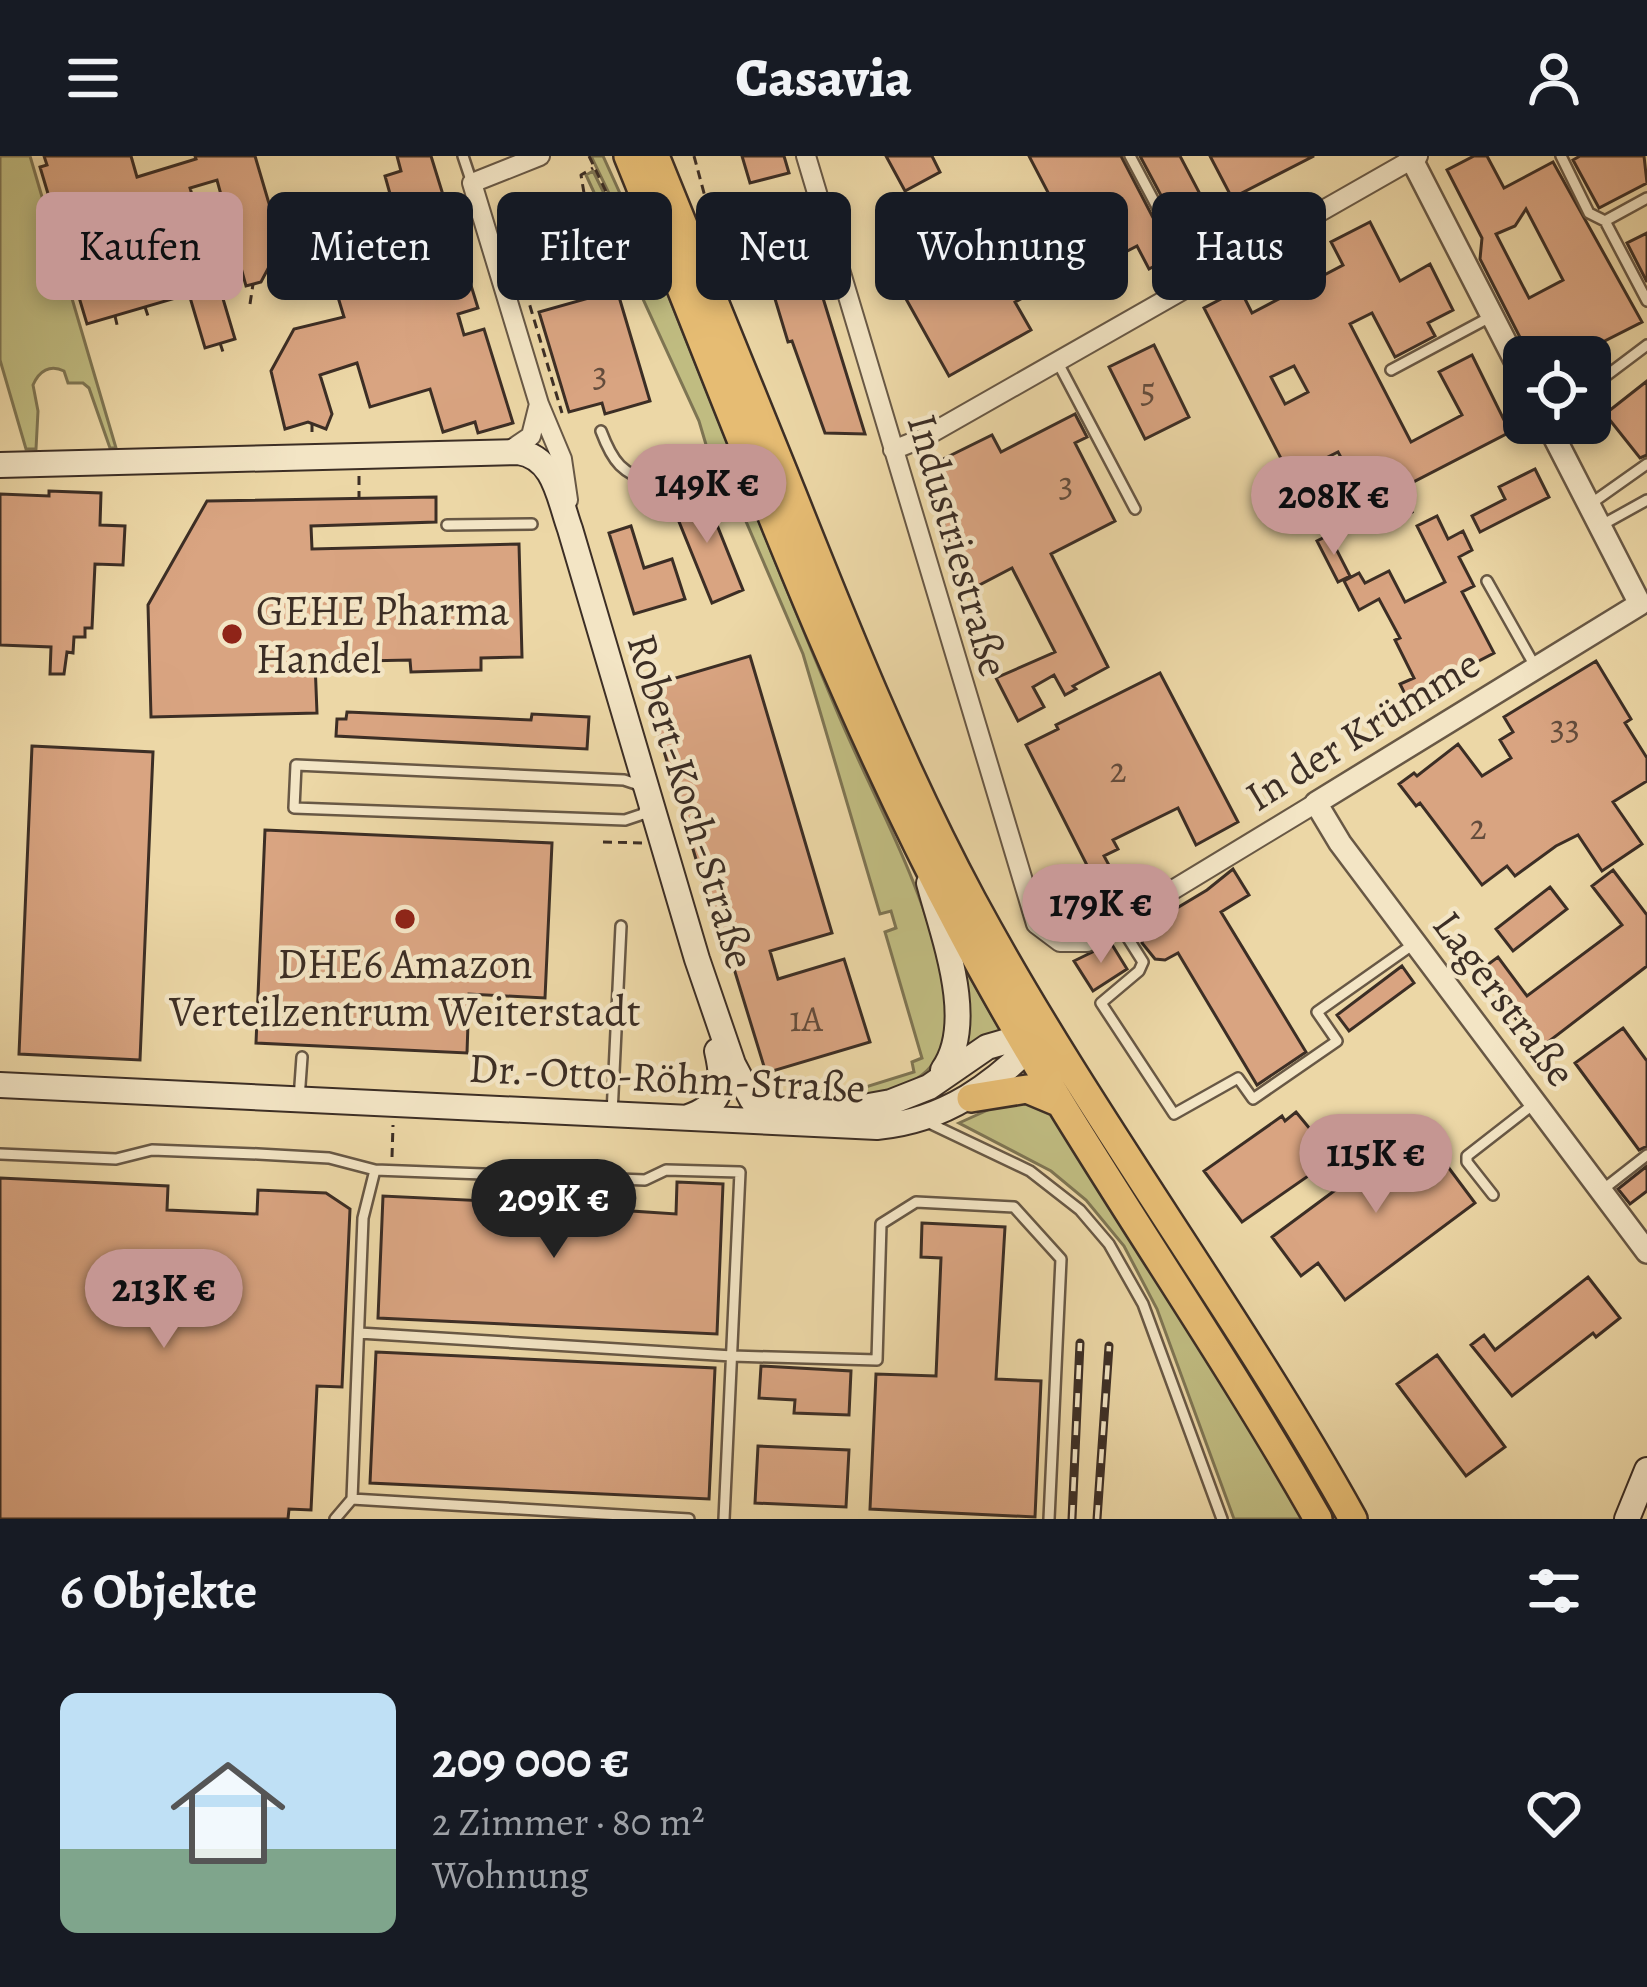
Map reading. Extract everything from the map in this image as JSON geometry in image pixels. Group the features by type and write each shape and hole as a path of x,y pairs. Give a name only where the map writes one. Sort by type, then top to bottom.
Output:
{"main road":[{"path":"628,156 817,621 923,858 1031,1039 1246,1338 1353,1519"},
{"path":"655,156 891,730 969,893 1060,1103 1240,1385 1318,1519"},
{"path":"0,465 506,453"},
{"name":"Robert-Koch-Straße","path":"506,453 534,455 546,466 697,959 747,1093"},
{"path":"923,858 949,961 958,1027 951,1058 928,1087"},
{"path":"685,1118 714,1104 723,1084 697,959"},
{"name":"Dr.-Otto-Röhm-Straße","path":"747,1093 770,1108 833,1111 891,1102 928,1087 987,1046 1031,1039"},
{"name":"Dr.-Otto-Röhm-Straße","path":"0,1085 850,1128 922,1120 971,1098 1031,1039"},
{"path":"971,1098 1027,1089 1060,1103"},
{"path":"1627,1519 1647,1470"}],"street":[{"path":"472,183 541,156"},
{"name":"Industriestraße","path":"806,156 1031,915 1042,931 1060,942"},
{"path":"1326,207 1413,157 1503,337"},
{"name":"Robert-Koch-Straße","path":"472,183 539,404 562,459 569,529"},
{"path":"893,450 923,438 1166,300"},
{"path":"506,453 531,436 539,404"},
{"path":"1558,444 1645,607"},
{"name":"In der Krümme","path":"1060,942 1077,945 1119,924 1536,668 1645,607"},
{"name":"Lagerstraße","path":"1316,803 1340,843 1644,1246"}],"lane":[{"path":"463,156 472,183"},
{"path":"1130,156 1152,197"},
{"path":"1561,156 1589,213 1605,220 1647,301"},
{"path":"1605,220 1647,198"},
{"path":"1391,370 1492,316"},
{"path":"1611,372 1647,344"},
{"path":"1057,362 1135,509"},
{"path":"601,431 616,465 654,484"},
{"path":"1595,516 1647,464"},
{"path":"1595,516 1647,500"},
{"path":"447,525 532,524"},
{"path":"1487,581 1536,668"},
{"path":"296,765 624,780 649,797 643,814 625,820 294,808 296,765"},
{"path":"1119,924 1143,962 1139,971 1101,1003 1174,1114 1238,1078 1252,1099 1337,1041 1317,1012 1415,943"},
{"path":"612,1114 620,926"},
{"path":"299,1099 302,1057"},
{"path":"1493,1195 1467,1156 1535,1103"},
{"path":"922,1120 1030,1171 1080,1210 1109,1244 1143,1304 1222,1519"},
{"path":"0,1154 116,1159 152,1150 258,1154 329,1158 375,1170 645,1180 666,1170 740,1172 724,1519"},
{"path":"1601,1191 1647,1156"},
{"path":"335,1519 352,1499 363,1218 375,1170"},
{"path":"359,1333 877,1360 881,1224 916,1202 1014,1208 1061,1259 1049,1519"},
{"path":"352,1499 689,1519"}],"path":[{"path":"589,156 606,192"},
{"path":"694,156 704,192"},
{"path":"584,192 580,175 594,167"},
{"path":"250,304 253,284"},
{"path":"528,300 564,418"},
{"path":"145,307 149,320"},
{"path":"115,316 118,329"},
{"path":"220,343 224,355"},
{"path":"359,456 359,500"},
{"path":"602,842 631,843"},
{"path":"392,1171 394,1104"}],"shaded area":[{"path":"0,156 30,156 41,192 36,192 36,300 72,300 116,448 110,448 89,388 68,383 64,371 54,368 42,373 33,385 38,411 36,449 26,449 0,360"},
{"path":"591,156 603,156 619,192 608,192"},
{"path":"593,171 603,192 594,192 586,175"},
{"path":"643,300 670,300 934,944 948,1001 943,1047 927,1071 887,1092 816,1103 788,1100 764,1092 786,1097 819,1089 824,1100 914,1072 912,1062 922,1058 885,932 896,928 891,911 880,914 803,654 717,454 707,448"},
{"path":"952,945 1003,1035 956,1062"},
{"path":"1010,1100 1047,1106 1180,1308 1304,1519 1234,1519 1157,1309 1124,1246 1086,1200 1051,1171 959,1123"}],"building":[{"path":"44,156 131,156 137,177 195,156 255,156 267,197 267,271 261,282 246,286 243,192 220,192 217,180 190,188 191,192 47,192 40,167 47,165"},
{"path":"397,156 431,156 442,192 390,192 385,176 401,171"},
{"path":"742,156 784,156 789,173 750,183"},
{"path":"886,156 932,156 940,172 905,191"},
{"path":"1029,156 1121,156 1152,216 1152,267 1137,246 1128,251 1128,192 1048,192"},
{"path":"1140,156 1180,156 1199,192 1159,192"},
{"path":"1210,156 1314,156 1244,192 1229,192"},
{"path":"1474,156 1487,156 1504,188 1553,162 1642,322 1611,338 1519,336 1480,259 1482,238 1447,170","holes":["1526,209 1563,280 1529,298 1496,234 1515,226"]},
{"path":"1644,156 1647,183 1599,208 1573,160"},
{"path":"1370,222 1400,281 1430,264 1453,310 1428,323 1435,336 1395,357 1372,313 1350,324 1411,442 1462,415 1439,372 1472,355 1503,418 1503,436 1400,489 1412,512 1381,527 1338,452 1290,476 1204,308 1219,300 1246,300 1252,313 1277,300 1326,300 1326,274 1343,265 1331,242","holes":["1294,366 1308,392 1285,404 1271,377"]},
{"path":"1647,233 1647,282 1627,243"},
{"path":"473,292 478,308 458,314 464,335 484,329 513,423 478,433 475,422 443,432 430,389 370,407 357,363 320,375 332,414 326,429 308,422 285,429 271,371 294,329 344,317 339,300 473,300"},
{"path":"80,300 169,300 87,324"},
{"path":"191,300 223,300 235,339 205,348"},
{"path":"582,300 620,300 650,401 605,414 602,403 569,412 539,312"},
{"path":"775,300 824,300 865,434 825,433 792,341 788,342"},
{"path":"907,300 1019,300 1015,302 1031,330 949,376"},
{"path":"1154,345 1189,417 1145,439 1109,367"},
{"path":"1647,381 1647,455 1640,458 1611,422 1611,409"},
{"path":"1075,414 1087,437 1075,443 1115,521 1051,554 1108,667 1065,695 1054,675 1033,687 1044,707 1018,721 996,678 1055,652 1012,568 964,593 927,467 992,435 1001,452"},
{"path":"1535,469 1549,497 1480,532 1472,516 1505,499 1499,487"},
{"path":"703,490 743,590 712,603 671,502"},
{"path":"49,491 101,493 100,525 125,526 123,565 95,564 92,628 85,628 85,637 74,637 64,674 50,674 51,647 0,645 0,494 49,496"},
{"path":"436,497 436,522 311,526 312,549 519,544 522,657 481,658 481,670 411,672 410,660 315,662 317,713 151,717 148,605 207,501"},
{"path":"1437,516 1448,539 1463,531 1472,550 1459,557 1474,586 1462,592 1494,653 1407,698 1400,684 1414,678 1379,599 1359,610 1344,581 1359,573 1365,583 1389,571 1405,602 1445,582 1417,526"},
{"path":"631,526 644,568 672,559 685,599 634,614 609,533"},
{"path":"1329,535 1350,576 1338,582 1317,541"},
{"path":"750,656 832,933 770,951 778,979 844,959 870,1042 766,1073 732,962 727,964 645,687"},
{"path":"1596,661 1631,719 1625,723 1647,758 1647,781 1613,802 1642,844 1602,871 1578,835 1515,876 1507,866 1482,885 1420,803 1416,806 1399,784 1458,744 1482,776 1511,758 1500,740 1513,732 1504,717"},
{"path":"1160,673 1238,822 1196,845 1178,808 1113,840 1118,849 1104,856 1124,893 1071,920 1056,891 1091,873 1026,745"},
{"path":"347,712 531,720 532,714 589,717 587,749 336,736 337,719 346,719"},
{"path":"32,746 153,752 140,1060 19,1054"},
{"name":"DHE6 Amazon Verteilzentrum Weiterstadt","path":"265,830 552,843 545,998 469,994 467,1053 256,1043"},
{"path":"1233,869 1249,895 1221,912 1306,1052 1257,1085 1178,953 1155,959 1142,943 1147,926"},
{"path":"1613,870 1647,915 1647,966 1539,1049 1479,971 1498,957 1527,996 1622,925 1592,886"},
{"path":"1550,887 1567,909 1513,951 1496,929"},
{"path":"1111,943 1127,969 1093,991 1074,961"},
{"path":"1402,966 1414,983 1349,1031 1337,1015"},
{"path":"1623,1028 1647,1061 1647,1146 1639,1150 1575,1063"},
{"path":"1296,1112 1334,1158 1242,1222 1204,1171 1282,1116 1285,1121"},
{"path":"1419,1128 1475,1203 1345,1300 1318,1263 1301,1276 1272,1237"},
{"path":"1647,1166 1647,1191 1630,1204 1618,1189"},
{"path":"0,1178 168,1186 167,1210 257,1214 258,1190 326,1193 350,1209 342,1387 317,1386 311,1510 289,1509 288,1519 0,1519"},
{"path":"677,1182 723,1184 717,1334 378,1318 383,1196 486,1201 486,1191 633,1195 632,1211 676,1214"},
{"path":"922,1223 1005,1227 996,1379 1041,1381 1035,1517 870,1509 876,1374 936,1376 941,1258 921,1257"},
{"path":"1588,1277 1620,1318 1596,1337 1593,1333 1512,1396 1471,1345 1484,1335 1495,1350"},
{"path":"376,1352 715,1368 709,1499 370,1483"},
{"path":"1437,1355 1505,1447 1466,1476 1397,1384"},
{"path":"761,1366 851,1371 849,1415 794,1413 795,1400 759,1398"},
{"path":"758,1446 849,1450 846,1507 755,1503"}],"railway":[{"path":"1072,1519 1080,1343"},
{"path":"1097,1519 1109,1346"}],"place":[{"name":"GEHE Pharma Handel","path":"232,634"},
{"name":"DHE6 Amazon Verteilzentrum Weiterstadt","path":"405,919"}]}
